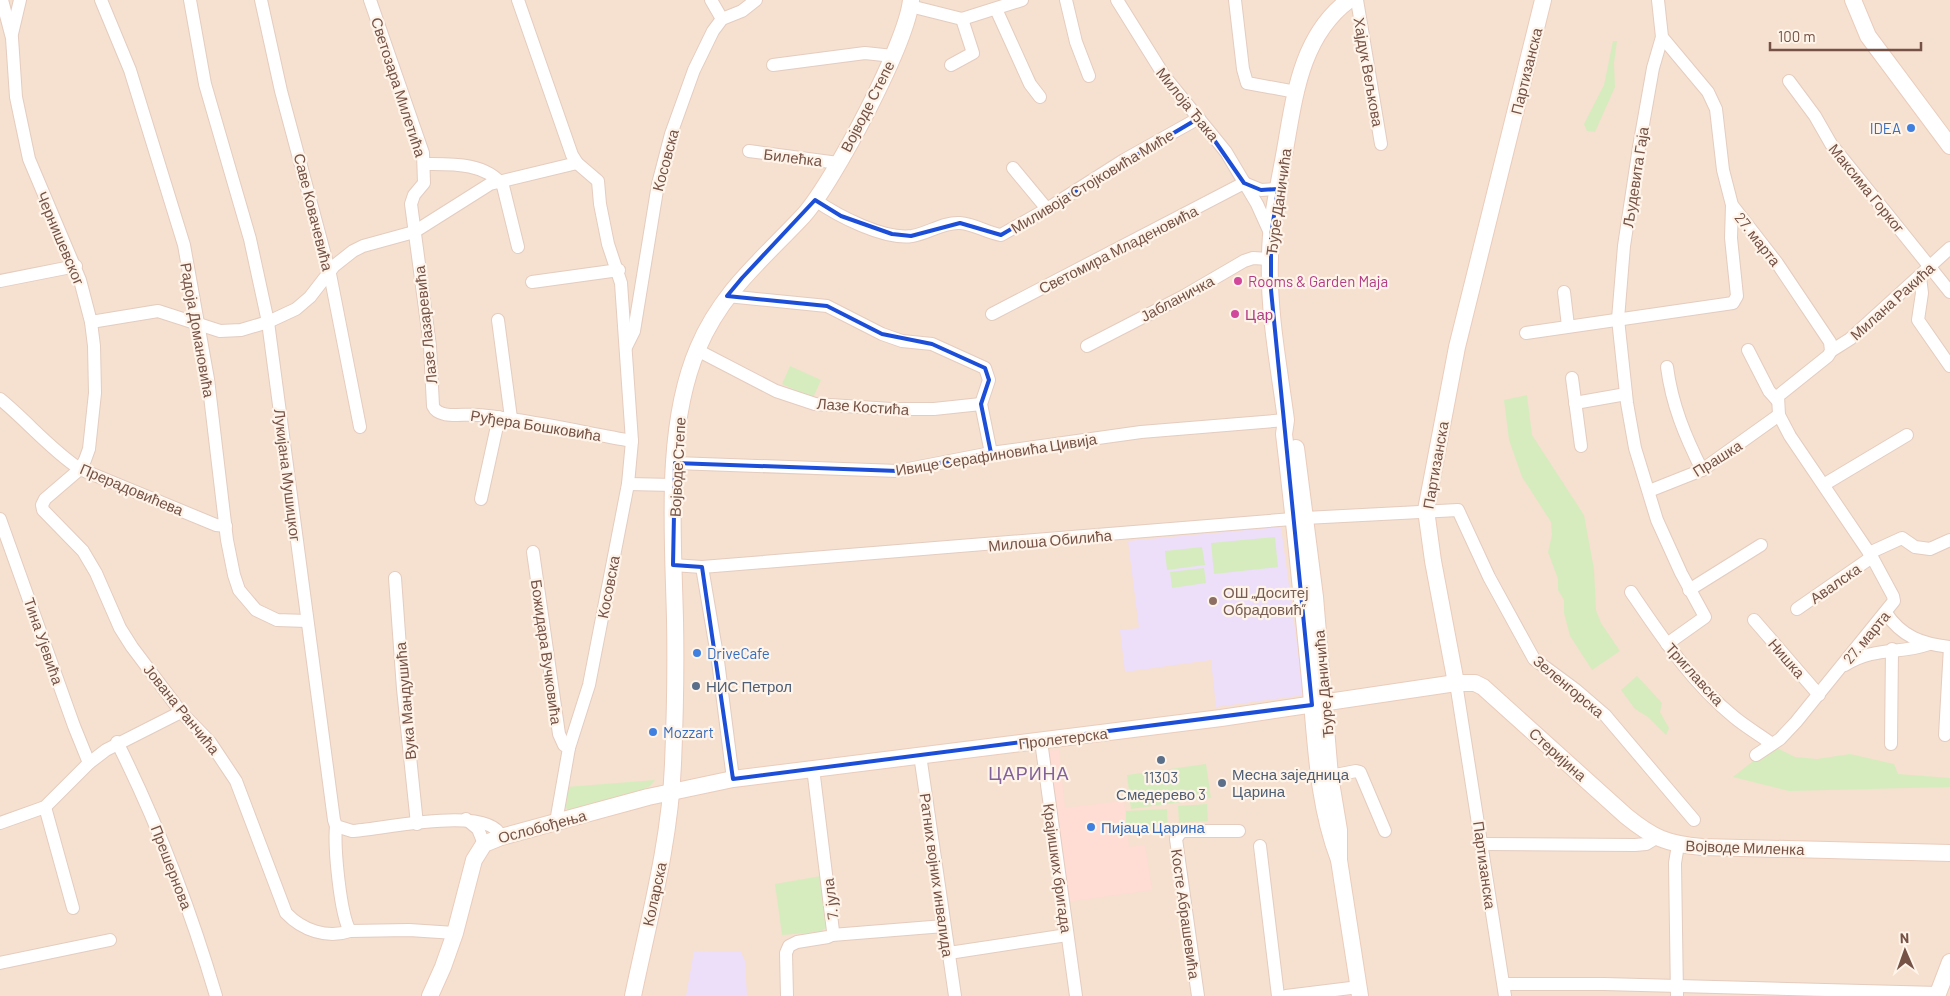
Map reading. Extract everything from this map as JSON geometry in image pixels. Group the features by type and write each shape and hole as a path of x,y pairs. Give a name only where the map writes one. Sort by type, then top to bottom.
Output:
{"street":[{"name":"Чернишевског","path":"2,0 12,38 16,97 29,159 41,192 76,266 91,322 95,393 89,449 80,469"},
{"name":"Чернишевског","path":"12,38 20,0"},
{"name":"Радоја Домановића","path":"101,0 130,70 184,245 208,379 234,576 246,601 270,618 286,621 308,621"},
{"name":"Лукијана Мушицког","path":"190,0 205,84 250,239 268,322 330,796 336,826 335,841 344,911 350,931"},
{"name":"Саве Ковачевића","path":"261,0 281,91 330,274 360,426"},
{"name":"Светозара Милетића","path":"370,0 421,146 424,164 424,183 412,200 414,232"},
{"path":"91,322 158,311 198,325 230,332 268,322 296,309 314,293 339,262 358,249 414,232 441,216 478,189 499,181 577,163 518,0"},
{"path":"711,0 722,19 742,11 756,0"},
{"path":"910,3 962,19 1022,0"},
{"path":"1066,0 1076,42 1089,76"},
{"name":"Милоја Ђака","path":"1117,0 1164,77 1215,136 1258,204 1271,236"},
{"path":"1235,0 1243,69 1247,83 1296,92"},
{"name":"Ђуре Даничића","path":"1339,860 1339,830 1318,704 1299,519 1294,432 1286,420 1274,320 1270,259 1271,236 1278,189 1296,92 1305,59 1328,19 1349,0"},
{"name":"Хајдук Вељкова","path":"1357,0 1381,144"},
{"name":"Партизанска","path":"1504,990 1456,683 1433,562 1426,510 1457,347 1544,0"},
{"path":"1658,0 1662,37"},
{"path":"1853,0 1868,36 1950,146"},
{"name":"Војводе Степе","path":"671,792 675,623 674,463 680,407 697,350 727,296 815,200 838,163 893,56 904,28 910,3"},
{"path":"996,9 1030,84 1040,97"},
{"name":"Косовска","path":"626,348 634,331 648,233 671,134 699,55 722,19"},
{"path":"951,65 973,53 962,19"},
{"name":"27. марта","path":"1662,37 1712,99 1716,109 1723,170 1732,205 1777,263 1830,338 1831,351"},
{"name":"Људевита Гаја","path":"1662,37 1653,68 1638,147 1624,246 1618,319 1632,437 1657,520 1704,619 1667,644"},
{"path":"773,65 865,53 893,56"},
{"name":"Максима Горког","path":"1789,81 1815,116 1842,159 1931,266 1950,292"},
{"name":"Миливоја Стојковића Миће","path":"815,200 841,216 863,225 902,236 912,236 942,225 960,223 1001,235 1047,209 1124,160 1199,118"},
{"name":"Билећка","path":"749,151 838,163"},
{"name":"Косовска","path":"556,822 570,748 589,684 628,484 632,441 619,270 608,244 600,204 598,181 577,163"},
{"path":"424,164 468,166 499,181 503,186 518,247"},
{"path":"1013,168 1047,209"},
{"path":"1244,183 1261,190 1278,189"},
{"name":"Светомира Младеновића","path":"992,314 1244,183"},
{"path":"1526,332 1733,303 1737,296 1731,238 1732,205"},
{"name":"Лазе Лазаревића","path":"414,232 430,346 433,406 435,412 440,414"},
{"name":"Милана Ракића","path":"1831,351 1850,339 1950,248"},
{"name":"Јабланичка","path":"1087,346 1184,296 1244,261 1252,258 1270,259"},
{"path":"0,281 76,266"},
{"path":"532,282 619,270"},
{"path":"1920,277 1922,294 1918,320 1950,366"},
{"path":"1564,292 1568,326"},
{"path":"727,296 827,306 902,341 932,344 985,368 989,380 981,404 991,453"},
{"path":"481,499 505,418 498,320"},
{"name":"Лазе Костића","path":"697,350 776,391 814,404 909,409 959,408 981,404"},
{"name":"27. марта","path":"1748,350 1768,391 1777,400 1779,415 1803,456 1825,484 1871,555 1893,596 1893,604 1796,722 1772,744 1756,755"},
{"path":"1777,400 1787,388 1828,356 1831,351"},
{"path":"1667,367 1671,394 1679,422 1702,470"},
{"path":"1572,378 1581,446"},
{"path":"1574,403 1626,394"},
{"name":"Прерадовићева","path":"0,400 30,424 67,460 80,469 216,525 226,526"},
{"name":"Руђера Бошковића","path":"440,414 505,418 632,441"},
{"name":"Прашка","path":"1649,491 1702,470 1779,415"},
{"name":"Ивице Серафиновића Цивија","path":"674,463 898,471 991,453 1141,432 1286,420"},
{"path":"1825,484 1907,435"},
{"name":"Јована Ранчића","path":"80,469 45,499 42,505 43,510 83,551 96,572 120,628 181,712 210,742 236,781 286,913 302,926 311,930 334,934 350,931 454,933"},
{"path":"628,484 674,486"},
{"name":"Милоша Обилића","path":"674,566 702,567 1426,510"},
{"name":"Зеленгорска","path":"1426,510 1458,510 1489,578 1534,659 1576,690 1605,715 1694,820"},
{"name":"Тина Ујевића","path":"0,519 74,726 89,762"},
{"name":"Авалска","path":"1797,609 1871,555 1902,538 1922,549 1936,548 1950,540"},
{"path":"1689,590 1761,545"},
{"name":"Божидара Вучковића","path":"533,552 559,734 564,745 570,748"},
{"path":"702,567 718,661 733,779"},
{"name":"Вука Мандушића","path":"395,578 403,688 417,824"},
{"name":"Триглавска","path":"1631,592 1667,644 1696,679 1734,717 1772,744"},
{"path":"1886,612 1906,634 1929,644 1950,647 1945,736"},
{"name":"Нишка","path":"1754,620 1818,695"},
{"path":"1840,668 1864,655 1909,649 1929,644"},
{"path":"1891,744 1894,656 1892,650"},
{"name":"Пролетерска","path":"671,792 733,779 1041,741 1318,704 1456,683"},
{"name":"Стеријина","path":"1456,683 1475,683 1483,687 1626,816 1656,838"},
{"name":"Ђуре Даничића","path":"1286,996 1359,991 1339,860 1319,785 1318,704"},
{"path":"0,824 45,807 89,762 117,742 181,712"},
{"name":"Крајишких бригада","path":"1041,741 1076,996"},
{"name":"Прешернова","path":"117,742 145,799 182,892 216,996"},
{"name":"Ратних војних инвалида","path":"920,755 955,996"},
{"name":"7. јула","path":"787,996 786,953 789,946 797,942 832,935 833,918 813,768"},
{"path":"1330,776 1356,771 1360,772 1385,831"},
{"name":"Ослобођења","path":"430,996 443,967 454,933 474,860 484,844 501,836 671,792"},
{"name":"Коларска","path":"633,996 661,862 671,792"},
{"path":"45,807 73,908"},
{"path":"466,819 478,829 484,844"},
{"path":"336,826 352,831 466,819 492,825 497,828 501,836"},
{"name":"Косте Абрашевића","path":"1198,996 1176,839 1180,833 1184,832 1239,831"},
{"path":"1482,844 1635,846 1646,844 1656,838"},
{"name":"Војводе Миленка","path":"1656,838 1678,845 1950,853"},
{"path":"1677,991 1675,863 1678,845"},
{"path":"1260,846 1278,996"},
{"path":"832,935 944,926"},
{"path":"949,953 1067,935"},
{"path":"0,963 110,940"},
{"path":"1504,990 1531,982 1677,991 1938,994 1950,962"}],"highlighted area":[{"path":"1199,118 1244,183 1261,190 1278,189 1271,236 1271,290 1312,705 733,779 702,567 673,565 675,463 898,471 991,453 981,404 989,380 985,368 932,344 882,334 827,306 727,296 742,278 815,200 841,216 892,234 911,236 960,223 1001,235"}],"shaded area":[{"path":"0,0 1950,0 1950,996 0,996"},
{"name":"ОШ „Доситеј Обрадовић”","path":"1281,527 1304,695 1216,707 1211,660 1125,672 1120,630 1139,628 1128,541"},
{"name":"Пијаца Царина","path":"1059,750 1065,808 1124,801 1129,847 1145,845 1152,890 1065,902 1044,751"},
{"path":"694,951 741,952 745,961 747,996 686,996"}],"green space":[{"path":"1613,41 1617,41 1614,63 1615,87 1595,132 1587,131 1584,124 1604,85"},
{"path":"790,366 821,380 813,398 782,384"},
{"path":"1527,395 1532,435 1584,515 1594,569 1596,610 1601,623 1620,651 1592,670 1570,636 1564,613 1564,600 1558,590 1558,579 1548,552 1552,535 1551,522 1522,477 1509,440 1504,400"},
{"path":"1275,537 1278,567 1214,574 1211,543"},
{"path":"1202,547 1205,565 1167,570 1165,551"},
{"path":"1204,568 1206,583 1172,588 1170,572"},
{"path":"1637,676 1662,703 1660,712 1669,728 1666,735 1648,717 1635,709 1621,690"},
{"path":"1775,747 1795,757 1817,759 1850,754 1894,764 1898,774 1950,778 1950,787 1789,791 1733,777 1757,758"},
{"path":"1206,764 1211,798 1131,809 1127,775"},
{"path":"655,780 650,786 641,791 569,810 566,808 567,787"},
{"path":"1207,804 1208,821 1179,823 1178,806"},
{"path":"1167,809 1168,831 1126,832 1126,811"},
{"path":"821,876 826,928 819,932 782,935 775,884"}],"place":[{"name":"IDEA","path":"1911,128"},
{"name":"Rooms & Garden Maja","path":"1238,281"},
{"name":"Цар","path":"1235,314"},
{"name":"ОШ „Доситеј Обрадовић”","path":"1213,601"},
{"name":"DriveCafe","path":"697,653"},
{"name":"НИС Петрол","path":"696,686"},
{"name":"Mozzart","path":"653,732"},
{"name":"11303 Смедерево 3","path":"1161,760"},
{"name":"Месна заједница Царина","path":"1222,783"},
{"name":"Пијаца Царина","path":"1091,827"}],"district":[{"name":"ЦАРИНА","path":"1029,773"}]}
